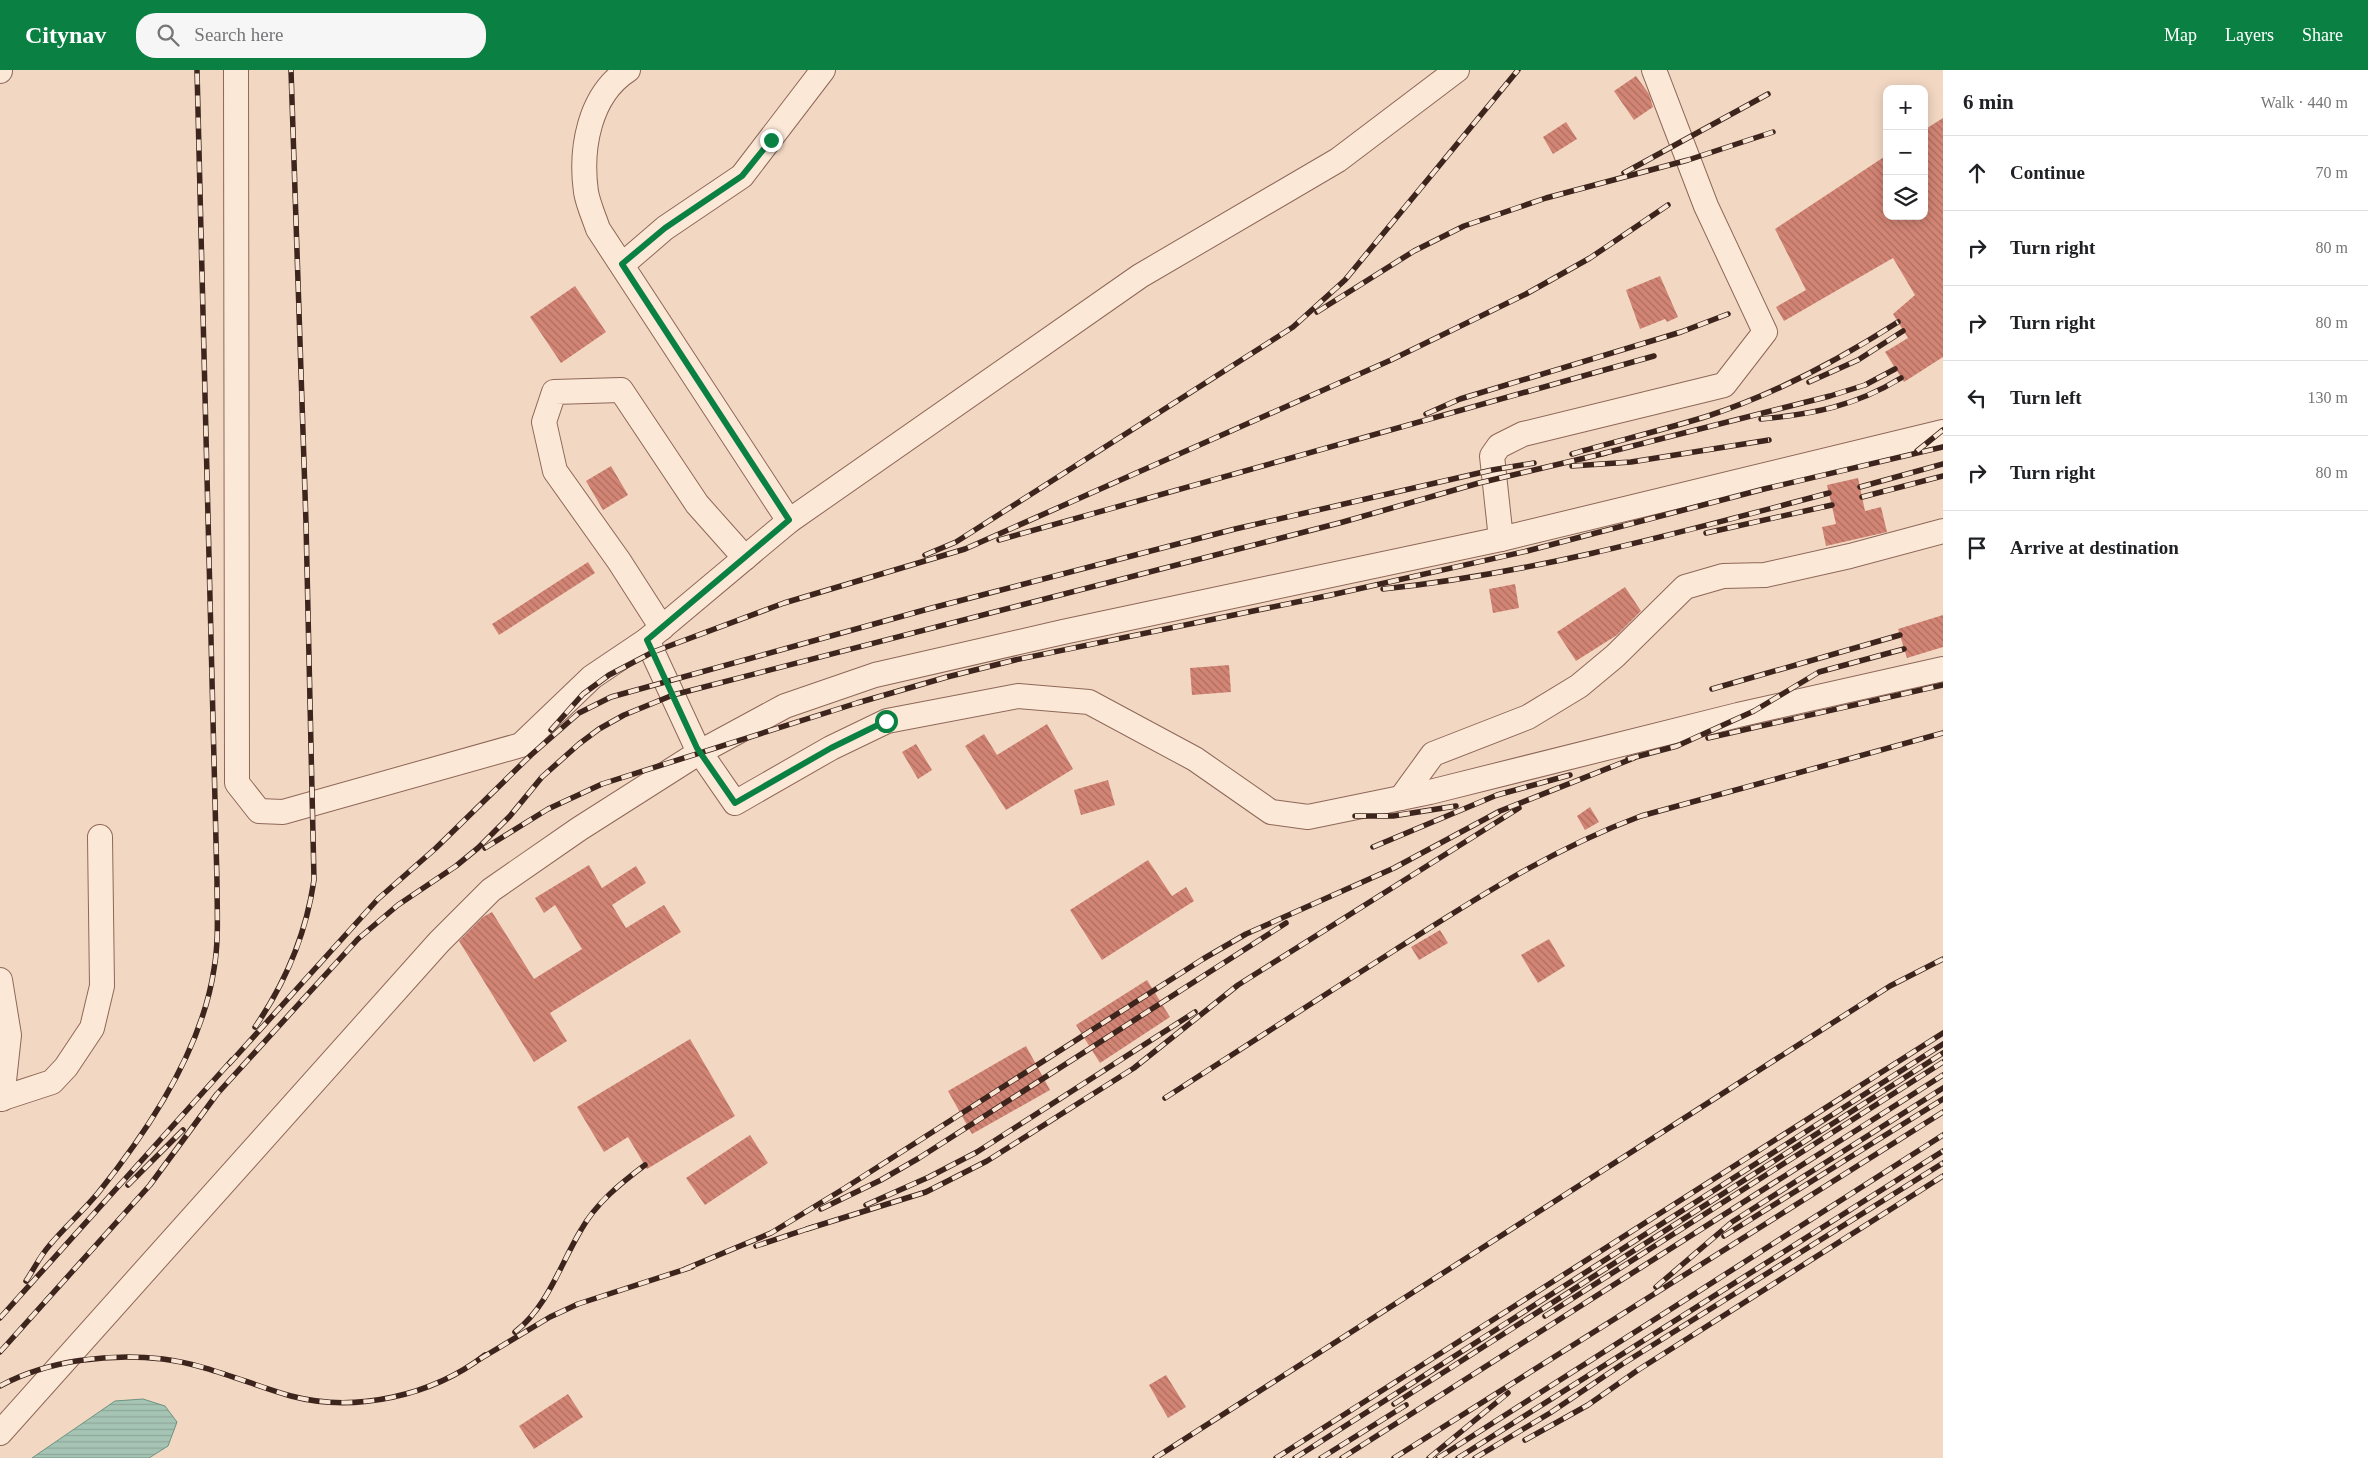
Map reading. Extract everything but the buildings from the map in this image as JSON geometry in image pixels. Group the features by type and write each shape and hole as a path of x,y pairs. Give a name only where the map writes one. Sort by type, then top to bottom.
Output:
{"lane":[{"path":"236,70 238,783 259,811 283,812 521,745 592,677 655,634 789,520 1140,276 1338,160 1457,70"},
{"path":"628,70 614,79 597,105 584,149 586,193 598,229 789,520"},
{"path":"622,264 665,228 742,176 823,70"},
{"path":"1501,538 1492,456 1499,446 1523,434 1724,385 1765,332 1706,206 1654,70"},
{"path":"745,558 697,504 621,390 554,392 544,422 556,471 619,561 655,634 700,752 735,803 831,748 886,721 1018,696 1089,702 1195,759 1272,812 1308,817 1401,798 1738,715 1943,669"},
{"path":"0,1433 320,1078 439,942 491,890 579,829 700,752 785,706 875,675 1063,632 1501,538 1943,432"},
{"path":"1401,798 1433,754 1528,717 1579,686 1615,656 1684,587 1723,576 1774,573 1850,556 1943,531"},
{"path":"0,980 10,1035 1,1099 52,1082 66,1067 92,1028 102,986 100,837"}],"shaded area":[{"path":"143,1399 165,1406 177,1422 168,1446 149,1458 32,1458 115,1401"}],"railway":[{"path":"26,1281 46,1250 92,1200 117,1169 154,1116 185,1059 198,1029 208,999 216,958 217,882 197,70"},
{"path":"255,1027 276,993 293,957 306,919 314,880 306,523 291,70"},
{"path":"925,555 956,542 1293,327 1345,280 1518,70"},
{"path":"1624,173 1768,94"},
{"path":"1317,312 1414,251 1464,226 1546,198 1688,160 1773,132"},
{"path":"551,730 583,694 609,675 653,652 784,603 965,549 1391,360 1526,294 1590,258 1668,205"},
{"path":"1426,414 1460,399 1681,332 1728,314"},
{"path":"1572,454 1708,416 1758,397 1829,363 1898,322"},
{"path":"1809,382 1858,360 1903,331"},
{"path":"999,540 1654,356"},
{"path":"1601,454 1830,396 1865,385 1895,369"},
{"path":"1761,419 1834,407 1867,396 1901,378"},
{"path":"1917,451 1943,430"},
{"path":"1572,466 1631,462 1769,440"},
{"path":"485,848 548,809 602,784 857,703 947,677 1015,660 1331,595 1527,551 1764,489 1943,447"},
{"path":"0,1352 150,1185 217,1094 358,939 398,905 456,866 478,848 510,816 542,777 579,744 599,729 624,715 673,695 1343,522 1479,483 1606,453"},
{"path":"229,1064 378,899 436,848 531,755 579,713 611,697 928,609 1235,529 1492,470 1534,463"},
{"path":"1860,487 1943,464"},
{"path":"1862,497 1943,476"},
{"path":"1383,589 1496,573 1608,550 1829,493"},
{"path":"1706,533 1832,505"},
{"path":"1712,689 1900,635"},
{"path":"1628,759 1677,746 1754,711 1819,672 1904,649"},
{"path":"1708,738 1943,685"},
{"path":"1165,1098 1455,912 1515,876 1576,844 1641,816 1943,733"},
{"path":"685,1269 771,1233 845,1188 1203,959 1246,934 1394,868 1500,811 1634,758"},
{"path":"1373,847 1497,795 1570,775"},
{"path":"1355,816 1393,816 1456,806"},
{"path":"807,1229 926,1192 987,1161 1134,1068 1238,985 1519,808"},
{"path":"821,1209 881,1180 919,1158 1286,923"},
{"path":"1155,1458 1890,986 1943,959"},
{"path":"866,1205 929,1177 977,1152 1195,1012"},
{"path":"1276,1458 1943,1033"},
{"path":"1295,1458 1943,1044"},
{"path":"1394,1404 1943,1053"},
{"path":"0,1318 232,1060"},
{"path":"1545,1316 1943,1062"},
{"path":"1342,1458 1943,1075"},
{"path":"1656,1287 1732,1222 1943,1088"},
{"path":"1724,1236 1943,1099"},
{"path":"1394,1458 1943,1112"},
{"path":"128,1185 183,1130"},
{"path":"1438,1458 1943,1135"},
{"path":"1458,1458 1943,1151"},
{"path":"1475,1458 1550,1413 1621,1365 1943,1163"},
{"path":"515,1332 526,1322 545,1298 573,1243 594,1211 618,1186 645,1165"},
{"path":"1525,1440 1588,1405 1638,1370 1943,1176"},
{"path":"756,1246 813,1227"},
{"path":"480,1359 550,1317 578,1304 692,1267"},
{"path":"0,1386 19,1377 59,1364 101,1358 143,1357 195,1365 291,1396 341,1403 392,1397 417,1390 441,1381 485,1355"},
{"path":"1429,1458 1508,1393"},
{"path":"1321,1458 1406,1405"}],"route":[{"path":"771,140 742,176 665,228 622,264 789,520 647,640 697,748 735,803 831,748 886,721"}]}
